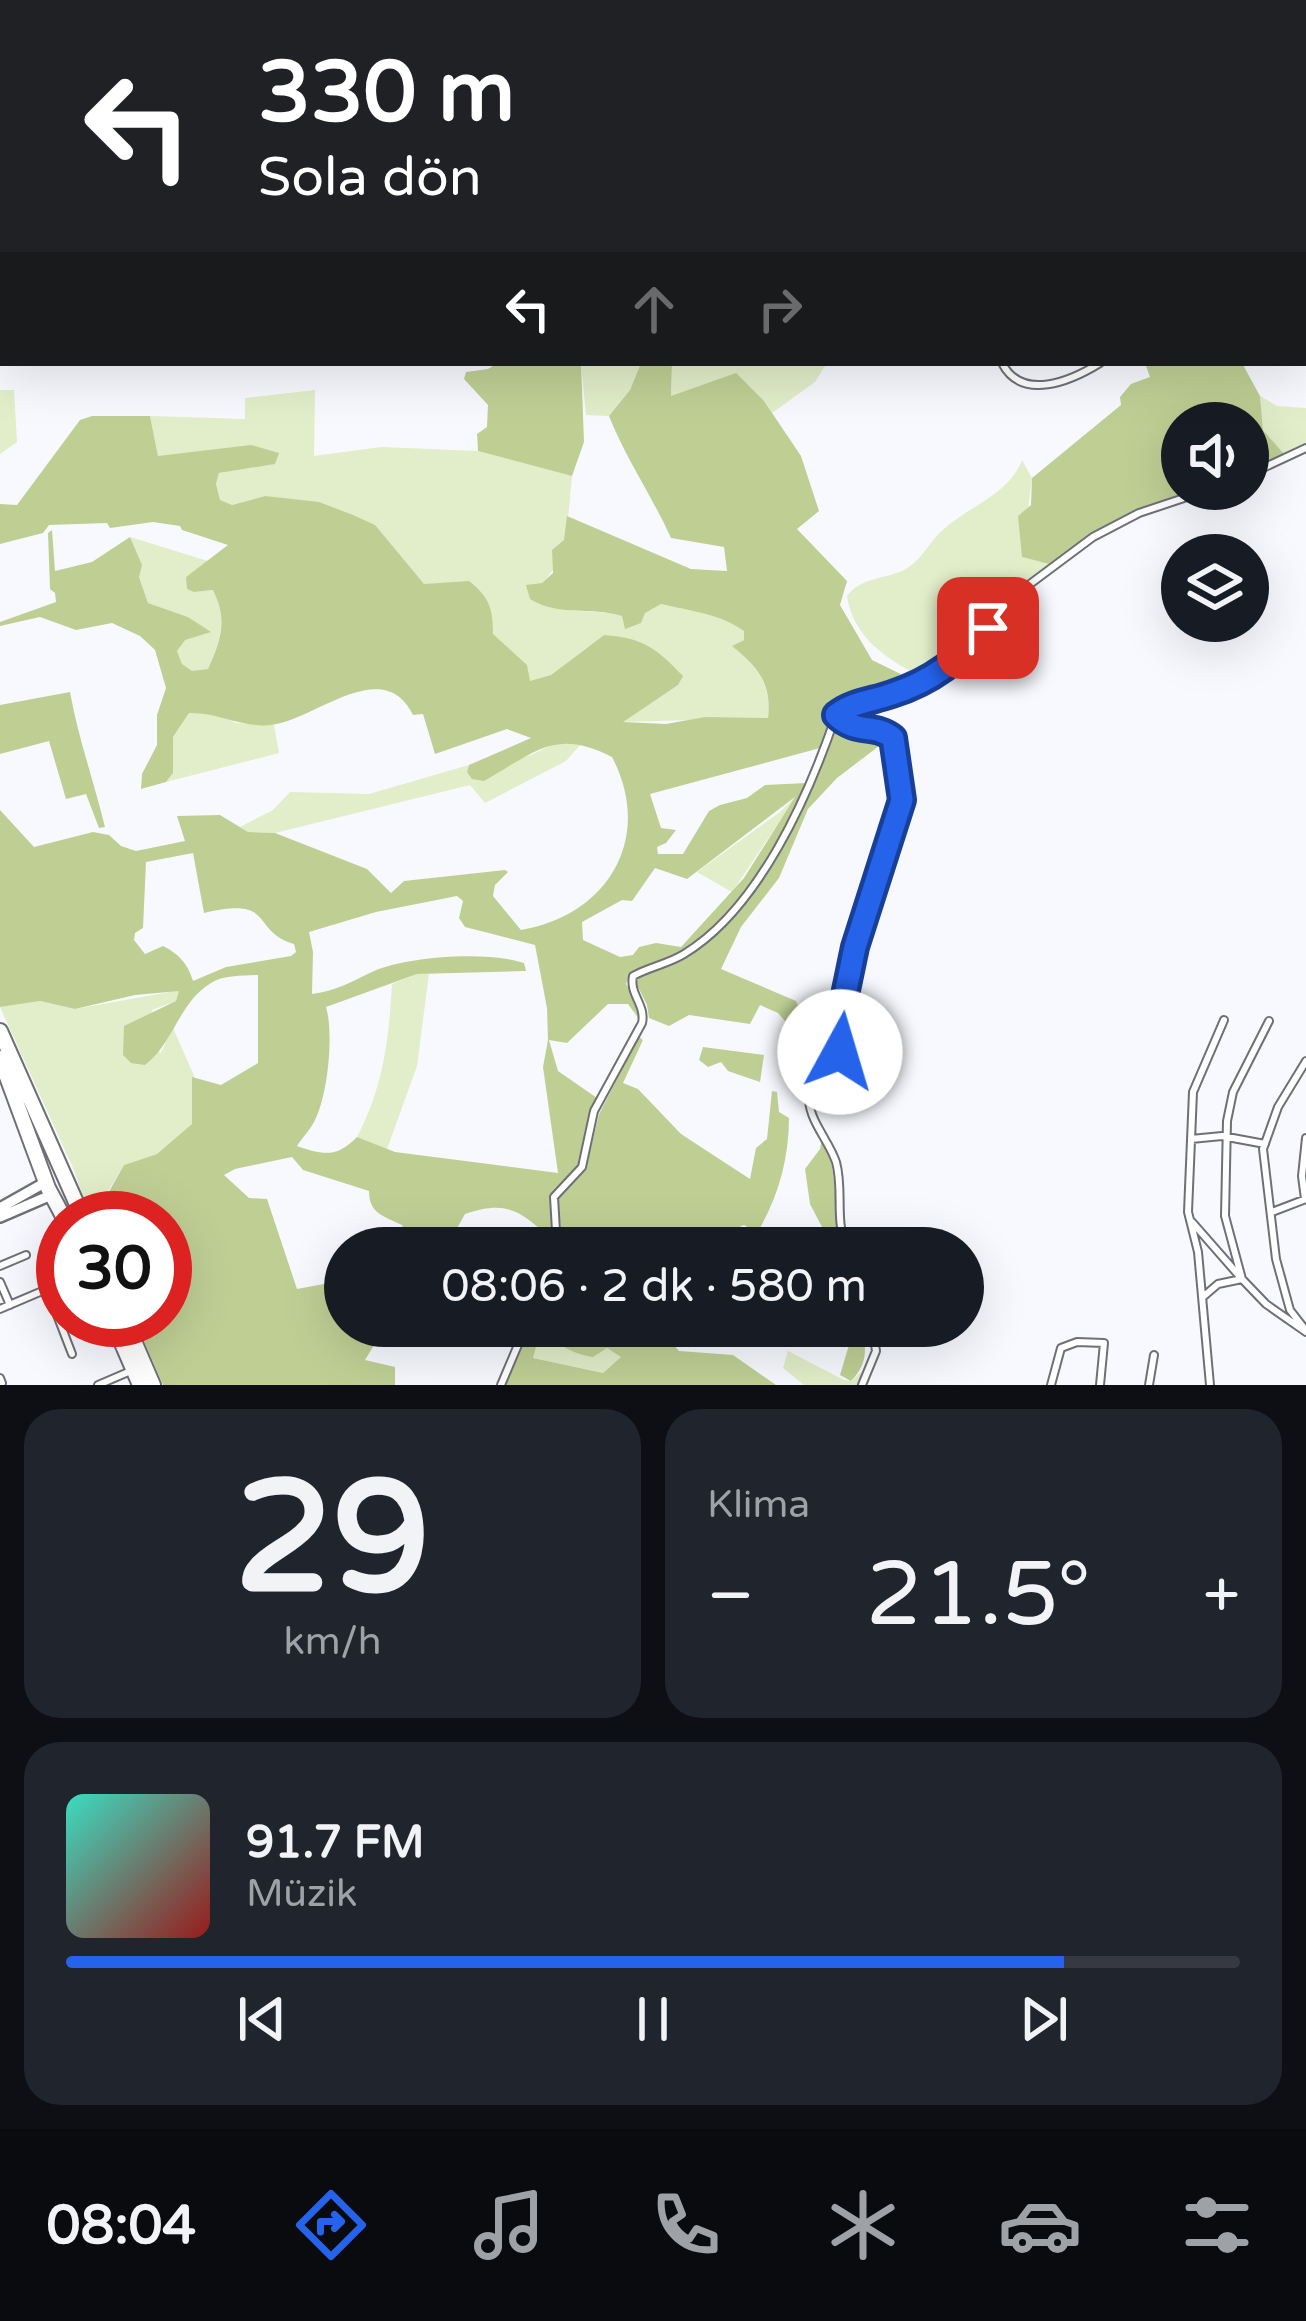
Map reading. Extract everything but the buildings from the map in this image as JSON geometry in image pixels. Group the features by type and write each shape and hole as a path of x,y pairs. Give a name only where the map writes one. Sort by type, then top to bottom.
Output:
{"highway":[{"path":"0,1031 73,1191"},
{"path":"0,1058 50,1191"},
{"path":"48,1188 60,1194 68,1179"},
{"path":"124,1347 137,1378"},
{"path":"136,1347 154,1385"}],"street":[{"path":"1005,366 1018,381 1040,385 1094,366"},
{"path":"1269,465 1306,448"},
{"path":"555,1227 554,1197 581,1167 594,1111 643,1023 643,1008 632,989 633,976 691,949 751,889 805,795 836,715 946,670 1030,584 1093,537 1161,506"},
{"path":"836,715 852,727 885,731 893,738 903,792 855,947 840,1019 839,1056 809,1101 836,1162 840,1227"},
{"path":"1210,1385 1190,1220 1191,1139 1193,1093 1225,1020"},
{"path":"1242,1279 1226,1216 1226,1137 1233,1092 1269,1022"},
{"path":"1306,1061 1278,1107 1264,1144 1276,1259 1290,1310 1306,1331"},
{"path":"1191,1139 1226,1137 1264,1144"},
{"path":"1272,1212 1306,1199 1302,1176 1306,1138"},
{"path":"0,1212 48,1188"},
{"path":"1190,1220 1266,1304 1306,1331"},
{"path":"0,1266 26,1255"},
{"path":"1202,1298 1219,1284 1242,1279"},
{"path":"0,1282 10,1305"},
{"path":"0,1309 47,1289 72,1354"},
{"path":"1052,1385 1061,1348 1077,1342 1104,1343 1100,1385"},
{"path":"501,1385 517,1347"},
{"path":"862,1385 875,1347"},
{"path":"1149,1385 1154,1355"},
{"path":"98,1385 137,1378"}],"green space":[{"path":"581,366 640,366 630,390 609,416 586,415"},
{"path":"581,366 584,442 572,476 478,451 477,434 487,427 488,405 464,379 466,372"},
{"path":"640,366 672,366 671,396 736,373 764,401 801,456 819,511 797,529 847,581 840,605 872,660 915,681 839,707 820,748 650,794 661,828 676,830 657,847 658,854 683,854 709,811 747,798 765,785 807,783 772,852 722,918 685,951 631,972 626,984 639,1008 639,1019 628,1004 608,1004 567,1043 549,1040 558,1071 597,1098 588,1118 580,1163 553,1194 551,1227 538,1227 512,1210 491,1208 465,1214 458,1227 403,1227 375,1209 369,1191 303,1170 292,1157 224,1175 249,1198 267,1199 297,1289 324,1284 324,1347 373,1347 365,1360 395,1367 395,1385 163,1385 147,1347 192,1347 192,1191 109,1191 124,1165 157,1154 192,1124 192,1077 221,1085 258,1063 258,975 221,979 200,991 145,1065 131,1063 123,1055 124,1026 176,1001 179,991 75,1009 40,1001 0,1007 0,810 34,847 93,832 109,835 136,851 185,841 177,816 220,815 248,832 275,833 367,869 391,893 404,881 505,870 493,896 521,930 552,922 600,890 625,843 624,787 612,757 575,744 545,747 484,781 472,779 469,765 531,738 507,729 435,754 423,714 413,715 400,698 384,690 366,690 271,725 189,713 173,737 173,773 166,782 141,789 142,774 157,745 157,715 166,688 155,650 140,636 112,623 76,630 40,617 0,626 0,622 56,602 50,589 48,533 52,530 55,571 92,562 130,537 142,565 139,577 148,603 188,617 211,632 185,640 177,651 182,664 192,671 208,669 219,639 220,611 213,590 187,589 186,577 228,545 180,526 153,522 110,528 107,523 49,525 43,533 0,544 0,504 17,505 80,420 150,416 158,456 251,445 279,453 275,464 219,473 220,500 232,505 265,496 319,502 375,525 424,584 469,581 488,604 493,634 527,665 530,681 551,675 604,635 618,636 648,646 683,676 678,685 623,722 768,718 768,695 761,677 732,646 744,640 744,631 735,625 661,604 645,613 641,623 625,629 622,616 552,608 530,599 526,585 542,583 553,573 552,550 564,540 567,516 691,569 727,571 724,547 671,538 609,416 630,390","holes":["795,797 744,878 681,947 656,943 620,957 583,940 582,922 622,900 632,901 655,868 687,879","193,853 204,913 253,912 271,931 294,944 296,952 226,967 193,981 186,965 169,949 163,946 145,954 134,940 143,928 146,862","457,896 463,901 459,918 465,927 535,945 547,1008 543,1067 558,1173 395,1152 357,1137 329,1153 297,1146 314,1122 323,1097 329,1048 326,1007 417,974 526,971 524,963 509,959 427,959 389,966 312,994 309,932 376,912"]},
{"path":"672,366 825,366 815,382 772,413 764,401 671,396"},
{"path":"1146,366 1244,366 1261,402 1161,402 1161,503 1123,516 1049,564 1022,557 1018,516 1031,505 1032,478 1121,405 1120,397 1131,384 1150,377"},
{"path":"0,390 14,390 17,442 0,454"},
{"path":"315,390 314,456 381,447 478,451 572,476 562,548 542,583 572,611 629,613 661,604 735,625 745,631 744,640 733,646 761,678 768,696 768,718 621,722 678,685 604,635 551,675 529,682 424,584 265,496 231,505 220,500 219,473 274,464 158,456 150,416 245,419 245,398"},
{"path":"1260,396 1277,406 1306,408 1306,444 1285,455 1269,437 1269,402 1261,402"},
{"path":"1269,437 1285,455 1269,462"},
{"path":"1022,460 1032,478 1022,557 1049,564 970,645 936,671 921,676 896,663 864,635 847,596 860,585 912,565 945,528 1008,481"},
{"path":"130,537 208,561 186,577 194,592 214,590 218,601 221,630 208,669 192,672 182,664 177,651 184,640 208,632 188,617 148,603"},
{"path":"70,692 105,827 99,828 86,794 66,799 49,741 0,754 0,705"},
{"path":"213,712 236,723 274,725 279,753 166,782 173,773 173,737 189,713"},
{"path":"837,719 856,731 877,732 879,746 837,778 808,809 779,878 741,927 721,969 796,1001 807,1026 838,1050 822,1075 792,1043 791,1028 778,1013 760,1005 750,1024 689,1015 669,1026 649,1018 635,981 699,947 744,897 780,840"},
{"path":"562,740 581,744 566,761 485,803 470,785 275,833 240,827 273,810 290,792 369,794 469,765 467,772 531,755"},
{"path":"798,794 732,892 697,872 780,812"},
{"path":"429,974 417,1066 387,1149 357,1137 383,1063 392,984"},
{"path":"181,990 176,1001 152,1010 160,1054 173,1028 195,1078 193,1124 157,1154 124,1165 108,1191 81,1191 0,1007 40,1001 75,1009"},
{"path":"639,1037 643,1040 623,1083 638,1089 681,1134 750,1179 756,1148 767,1139 772,1091 777,1092 779,1112 789,1118 787,1148 776,1192 760,1227 561,1227 557,1197 585,1171 599,1114"},
{"path":"703,1047 764,1055 760,1082 728,1071 721,1062 708,1067 699,1060"},
{"path":"822,1137 832,1166 839,1227 822,1227 810,1204 805,1169 820,1149"},
{"path":"521,1347 536,1347 533,1358 603,1373 621,1357 607,1348 593,1357 565,1347 676,1347 733,1355 776,1385 504,1385"},
{"path":"536,1347 603,1347 622,1357 603,1373 533,1358"},
{"path":"848,1347 864,1347 857,1375 851,1381 840,1375"},
{"path":"788,1351 844,1380 852,1381 861,1372 860,1385 804,1385 783,1368"}],"route":[{"path":"840,1052 840,1019 855,947 903,792 893,738 885,731 852,727 836,715 848,706 894,694 938,675 988,628"}]}
